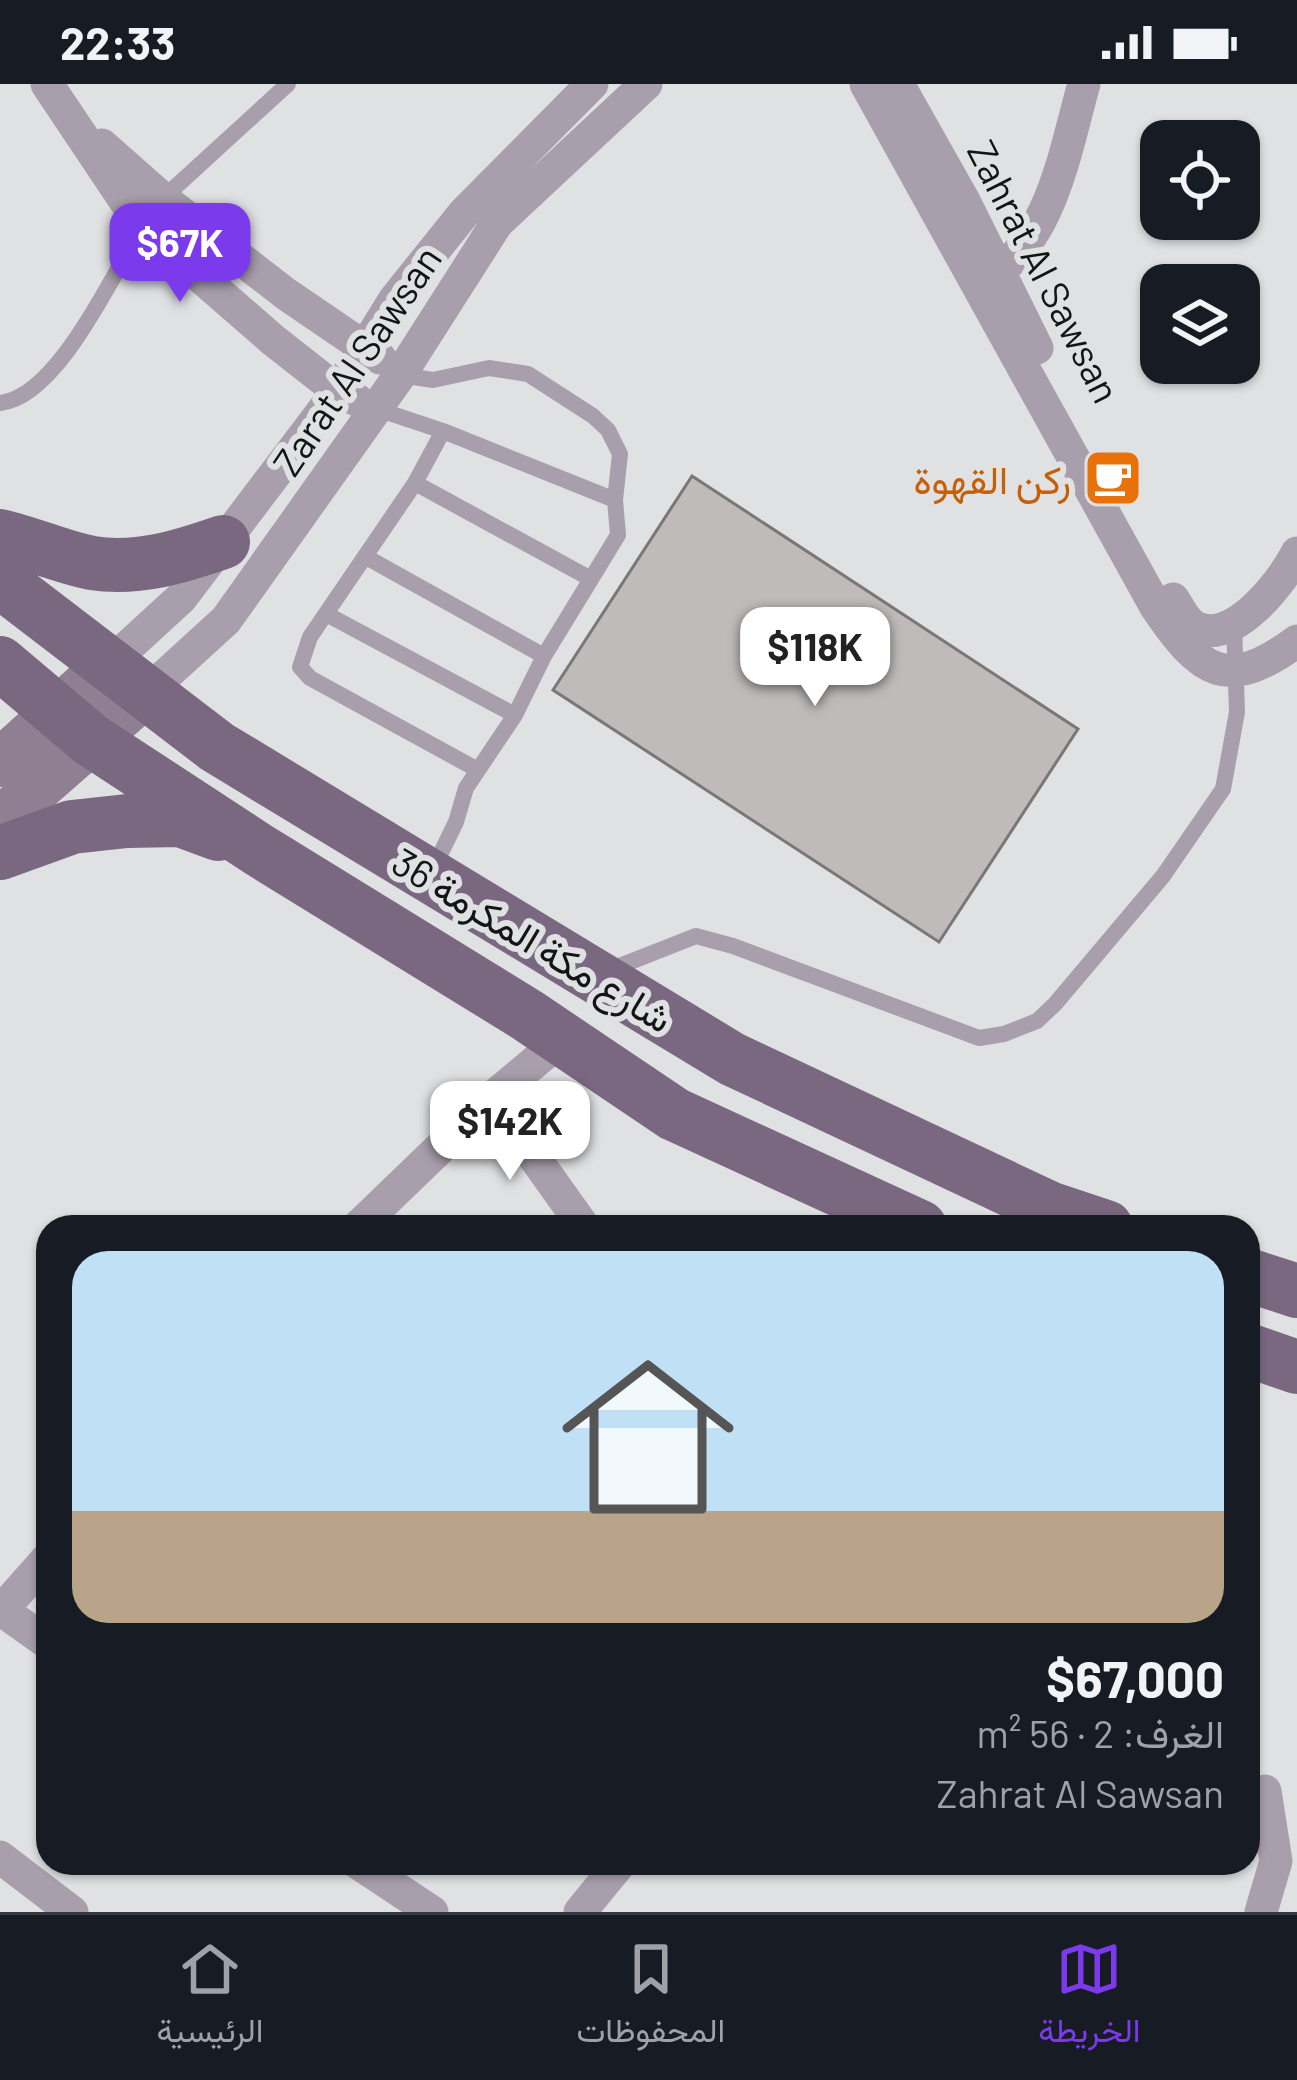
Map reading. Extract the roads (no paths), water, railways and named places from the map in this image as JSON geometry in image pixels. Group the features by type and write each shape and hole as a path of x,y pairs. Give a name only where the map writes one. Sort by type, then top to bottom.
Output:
{"main road":[{"path":"0,536 90,562 130,565 174,559 223,542"},
{"name":"شارع مكة المكرمة 36","path":"0,581 217,747 732,1059 1070,1215"},
{"name":"شارع مكة المكرمة 36","path":"0,663 74,726 259,850 526,1015 674,1114 894,1215"},
{"path":"0,821 74,726 127,679"},
{"path":"0,763 74,726"},
{"path":"0,853 73,827 180,820 259,850"},
{"path":"1260,1279 1297,1291"},
{"path":"1260,1354 1297,1367"}],"street":[{"path":"47,84 142,226 273,340 338,391 373,408"},
{"path":"127,679 181,598 338,391 394,298 464,213 592,84"},
{"name":"Zarat Al Sawsan","path":"127,679 226,620 400,374 497,224 646,84"},
{"path":"866,84 988,278 1156,607 1184,647 1206,665 1237,670 1263,666 1297,641"},
{"name":"Zahrat Al Sawsan","path":"898,84 988,278 1186,620 1199,629 1214,630 1234,623"},
{"path":"988,278 1028,243 1058,176 1084,84"},
{"path":"70,116 162,198 400,374"},
{"path":"1234,623 1258,606 1288,573 1297,553"},
{"path":"370,1215 560,1040"},
{"path":"492,1098 575,1215"},
{"path":"36,1571 0,1610 36,1635"},
{"path":"1261,1912 1276,1862 1265,1791"},
{"path":"0,1858 73,1912"},
{"path":"376,1875 432,1912"},
{"path":"580,1912 610,1875"}],"lane":[{"path":"0,403 32,392 96,312 162,198 288,84"},
{"path":"400,374 433,380 488,368 528,374 593,416 608,430 620,454 615,500 618,535 544,656 515,715 466,788 456,822 430,875"},
{"path":"373,408 443,430 615,500"},
{"path":"443,430 415,483 310,637 300,661 310,678 478,770"},
{"path":"415,483 591,579"},
{"path":"366,557 544,656"},
{"path":"328,615 515,715"},
{"path":"596,976 696,936 980,1038 1037,1022 1163,876 1223,789 1237,712 1234,623"}],"place":[{"name":"ركن القهوة","path":"1113,478"}]}
